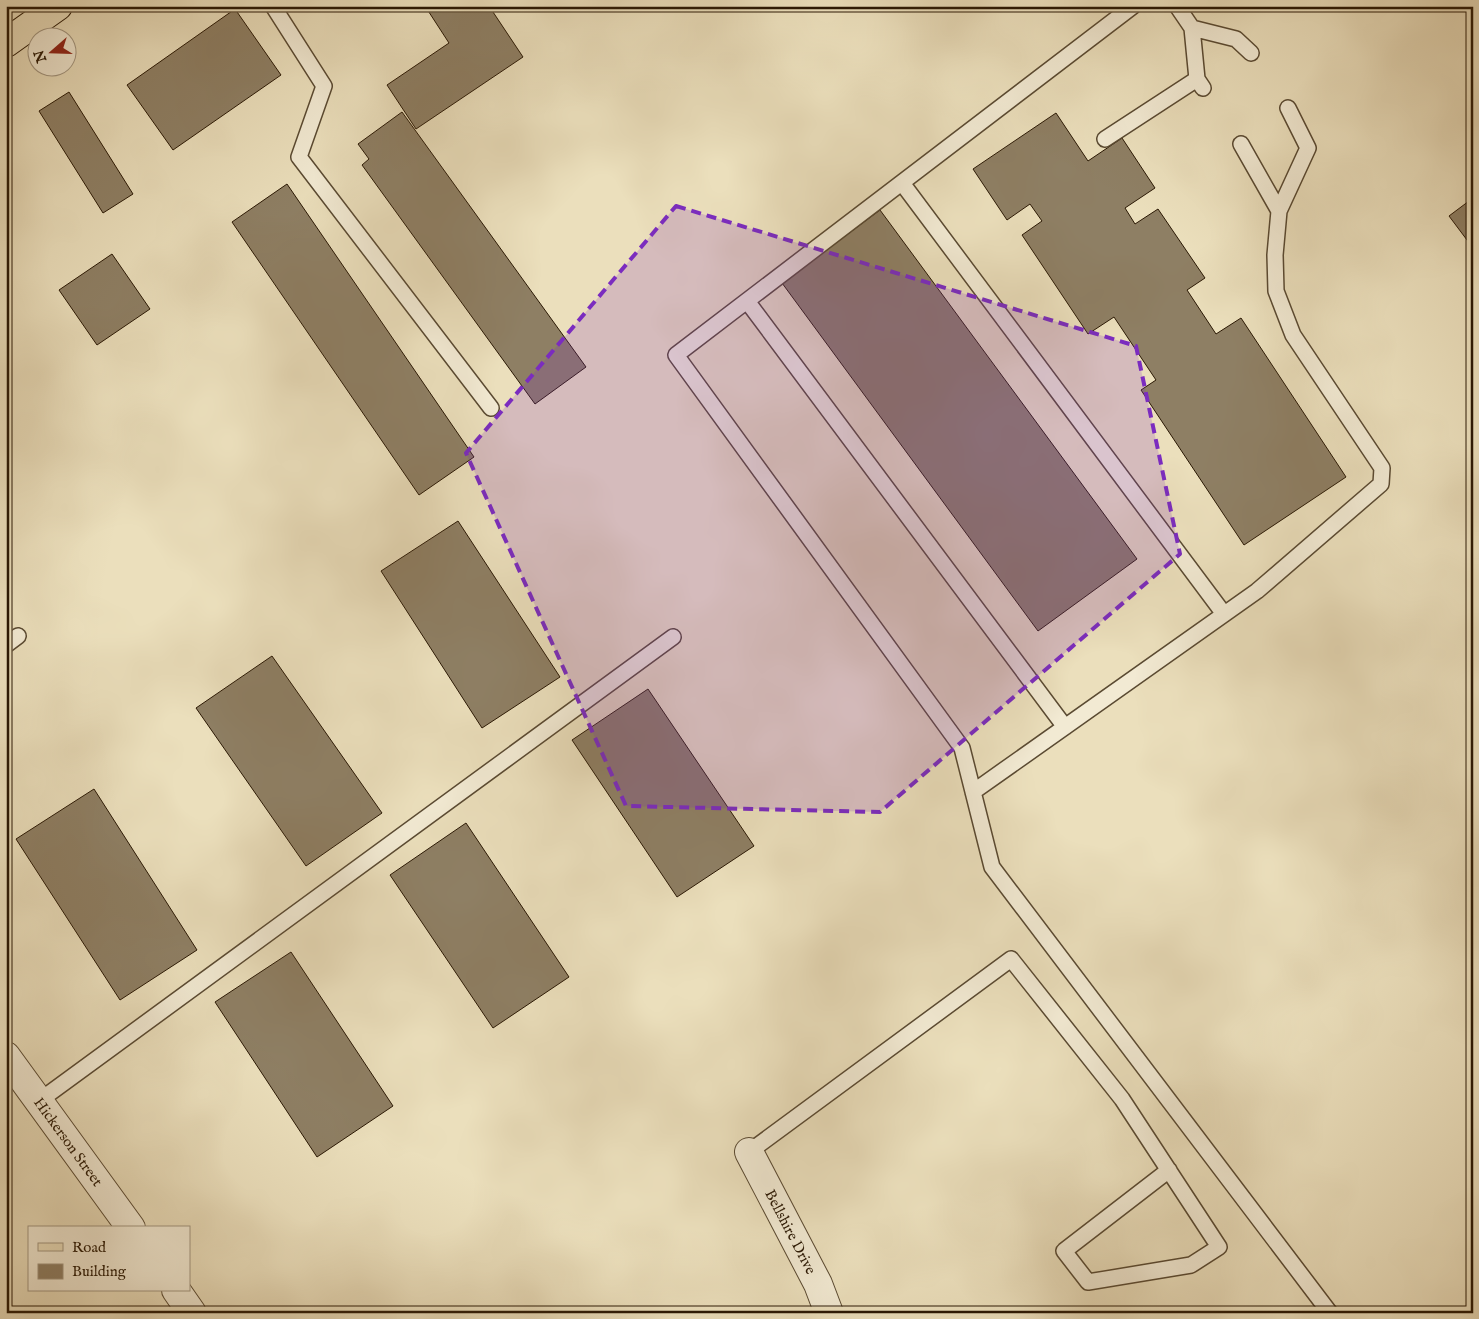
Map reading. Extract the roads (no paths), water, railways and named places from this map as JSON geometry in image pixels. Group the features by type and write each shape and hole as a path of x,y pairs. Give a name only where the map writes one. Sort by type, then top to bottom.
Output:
{"main road":[{"path":"6,42 58,6"}],"street":[{"name":"Hickerson Street","path":"6,1056 130,1226"},
{"name":"Bellshire Drive","path":"749,1152 818,1284 829,1313"},
{"path":"177,1292 192,1313"}],"lane":[{"path":"273,6 324,86 299,157 491,408"},
{"path":"1133,6 676,355 962,748 992,867 1330,1313"},
{"path":"1105,139 1200,83 1192,28 1177,6"},
{"path":"1192,28 1236,39 1251,53"},
{"path":"973,792 1257,591 1380,484 1382,468 1293,334 1276,291 1275,255 1279,211 1308,148 1288,108"},
{"path":"1241,144 1279,211"},
{"path":"902,183 1224,614"},
{"path":"747,301 1065,727"},
{"path":"39,1101 673,637"},
{"path":"749,1152 1011,959 1122,1099 1169,1170 1218,1247 1191,1265 1088,1282 1064,1251 1169,1170"}]}
